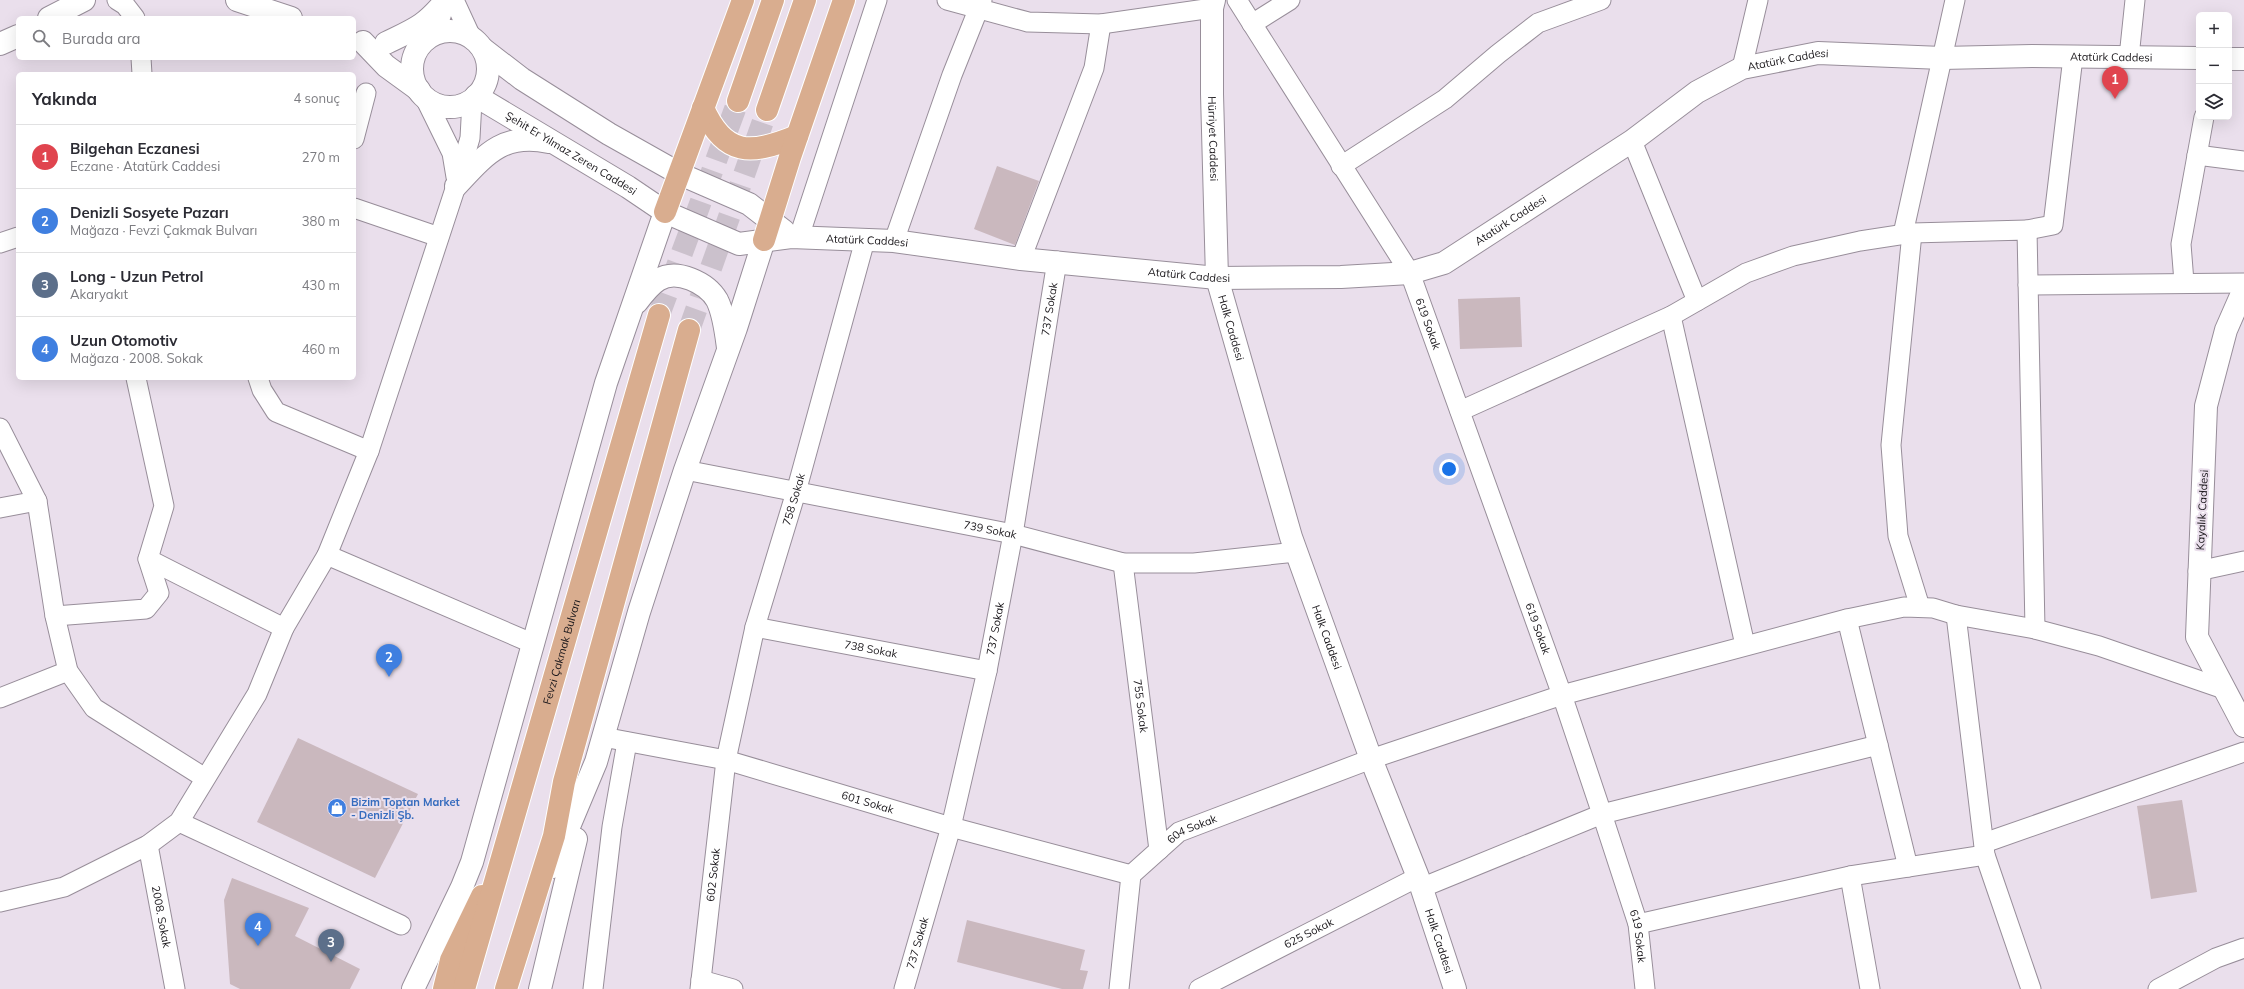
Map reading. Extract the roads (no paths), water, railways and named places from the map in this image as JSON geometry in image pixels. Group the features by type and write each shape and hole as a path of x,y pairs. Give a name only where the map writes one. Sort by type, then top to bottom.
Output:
{"main road":[{"path":"41,16 53,0"},
{"path":"52,16 84,0"},
{"path":"237,0 285,16"},
{"path":"369,42 423,26 432,19 447,0"},
{"path":"444,989 472,862 606,383 665,212 743,0"},
{"path":"738,101 773,0"},
{"path":"767,110 805,0"},
{"path":"540,989 596,762 639,612 685,470 728,349 797,136 844,0"},
{"name":"Hürriyet Caddesi","path":"1213,4 1212,94 1217,278"},
{"path":"369,42 429,38 447,31 460,32 477,43 522,80 609,134 680,174 749,204 767,231"},
{"path":"0,44 16,37"},
{"path":"422,94 413,76 412,63 416,51 429,38"},
{"path":"369,42 386,66 436,104 449,107 474,99 486,82 488,71 477,43"},
{"name":"Atatürk Caddesi","path":"767,231 795,237 894,241 1021,259 1217,278 1341,277 1410,273 1444,263 1632,141 1697,92 1742,68 1818,52 1942,58 2196,58"},
{"path":"2232,59 2244,59"},
{"name":"Şehit Er Yılmaz Zeren Caddesi","path":"474,99 556,143 665,212 739,244 767,231"},
{"path":"703,108 717,133 726,142 737,147 747,149 765,147 797,136"},
{"path":"456,186 481,159 501,145 522,139 556,143"},
{"path":"630,314 643,294 660,279 675,276 690,279 700,284 717,300 725,329 728,349"},
{"name":"Halk Caddesi","path":"1217,278 1244,376 1296,552 1371,759 1419,882 1455,989"},
{"name":"Kayalık Caddesi","path":"2244,289 2226,330 2206,406 2204,491 2198,571 2197,637 2244,726"},
{"name":"Fevzi Çakmak Bulvarı","path":"464,989 659,315"},
{"path":"506,989 554,836 564,782 689,330"},
{"path":"523,936 596,762"},
{"path":"492,989 524,886 564,782"},
{"path":"451,960 490,882 518,806"},
{"path":"414,989 462,887 472,862"}],"street":[{"path":"117,0 125,5 133,16"},
{"path":"429,38 447,0"},
{"path":"454,0 477,43"},
{"path":"795,237 877,0"},
{"path":"947,0 980,5 1028,22 1101,24 1213,4"},
{"name":"619 Sokak","path":"1237,0 1410,273 1562,694 1602,814 1638,924 1645,989"},
{"path":"1252,24 1290,0"},
{"path":"1341,166 1445,99 1498,54 1538,23 1601,0"},
{"path":"1742,68 1758,0"},
{"path":"1920,607 1898,536 1891,445 1908,233 1942,58 1956,0"},
{"path":"2129,57 2136,0"},
{"path":"894,241 952,75 980,5"},
{"path":"1021,259 1094,68 1101,24"},
{"path":"1460,411 1671,316 1746,273 1793,256 1860,241 1908,233 2027,230 2053,225 2073,57"},
{"path":"141,60 142,72"},
{"path":"356,131 366,93"},
{"path":"422,94 452,153 456,165 456,186"},
{"path":"0,902 64,887 148,845 179,822 257,694 284,628 327,555 369,451 456,186 470,138 474,99"},
{"path":"2184,282 2181,244 2203,120"},
{"path":"1632,141 1697,300"},
{"path":"2197,155 2244,161"},
{"path":"356,209 439,237"},
{"path":"2027,230 2034,629"},
{"path":"0,243 16,238"},
{"name":"758 Sokak","path":"726,760 755,628 796,492 865,240"},
{"name":"737 Sokak","path":"904,989 951,827 987,671 1013,534 1057,262"},
{"path":"2028,285 2184,282 2244,283"},
{"path":"1671,316 1745,645"},
{"path":"55,616 146,609 159,593 148,559 164,506 143,401 137,380"},
{"path":"259,380 262,390 276,412 369,451"},
{"path":"0,428 37,501 55,616 68,671 94,708 205,778"},
{"name":"739 Sokak","path":"685,470 1013,534 1123,562 1194,563 1296,552"},
{"path":"0,508 37,501"},
{"path":"327,555 534,644"},
{"path":"148,559 284,628"},
{"path":"2198,571 2244,561"},
{"name":"755 Sokak","path":"1123,562 1159,850"},
{"name":"604 Sokak","path":"1131,875 1179,832 1371,759 1562,694 1847,618 1904,606 1933,608 1956,615 2034,629 2099,646 2224,689"},
{"path":"1956,615 1985,849 2030,989"},
{"path":"1847,618 1908,867"},
{"name":"738 Sokak","path":"755,628 987,671"},
{"path":"0,698 68,671"},
{"name":"601 Sokak","path":"603,737 726,760 951,827 1131,875"},
{"path":"593,989 612,827 627,742"},
{"name":"625 Sokak","path":"1199,989 1419,882 1602,814 1878,745"},
{"path":"1638,924 1850,876 1908,867 1985,849 2244,752"},
{"name":"602 Sokak","path":"701,985 726,760"},
{"path":"179,822 401,925"},
{"name":"2008. Sokak","path":"148,845 174,989"},
{"path":"1119,989 1131,875"},
{"path":"1850,876 1870,989"},
{"path":"2158,989 2216,958 2244,948"},
{"path":"701,985 732,989"}],"tunnel":[{"path":"659,315 738,101"},
{"path":"689,330 767,110"}],"place":[{"name":"Bilgehan Eczanesi","path":"2115,99"},
{"name":"Denizli Sosyete Pazarı","path":"389,677"},
{"name":"Bizim Toptan Market - Denizli Şb.","path":"337,808"},
{"name":"Uzun Otomotiv","path":"258,946"},
{"name":"Long - Uzun Petrol","path":"331,962"}]}
